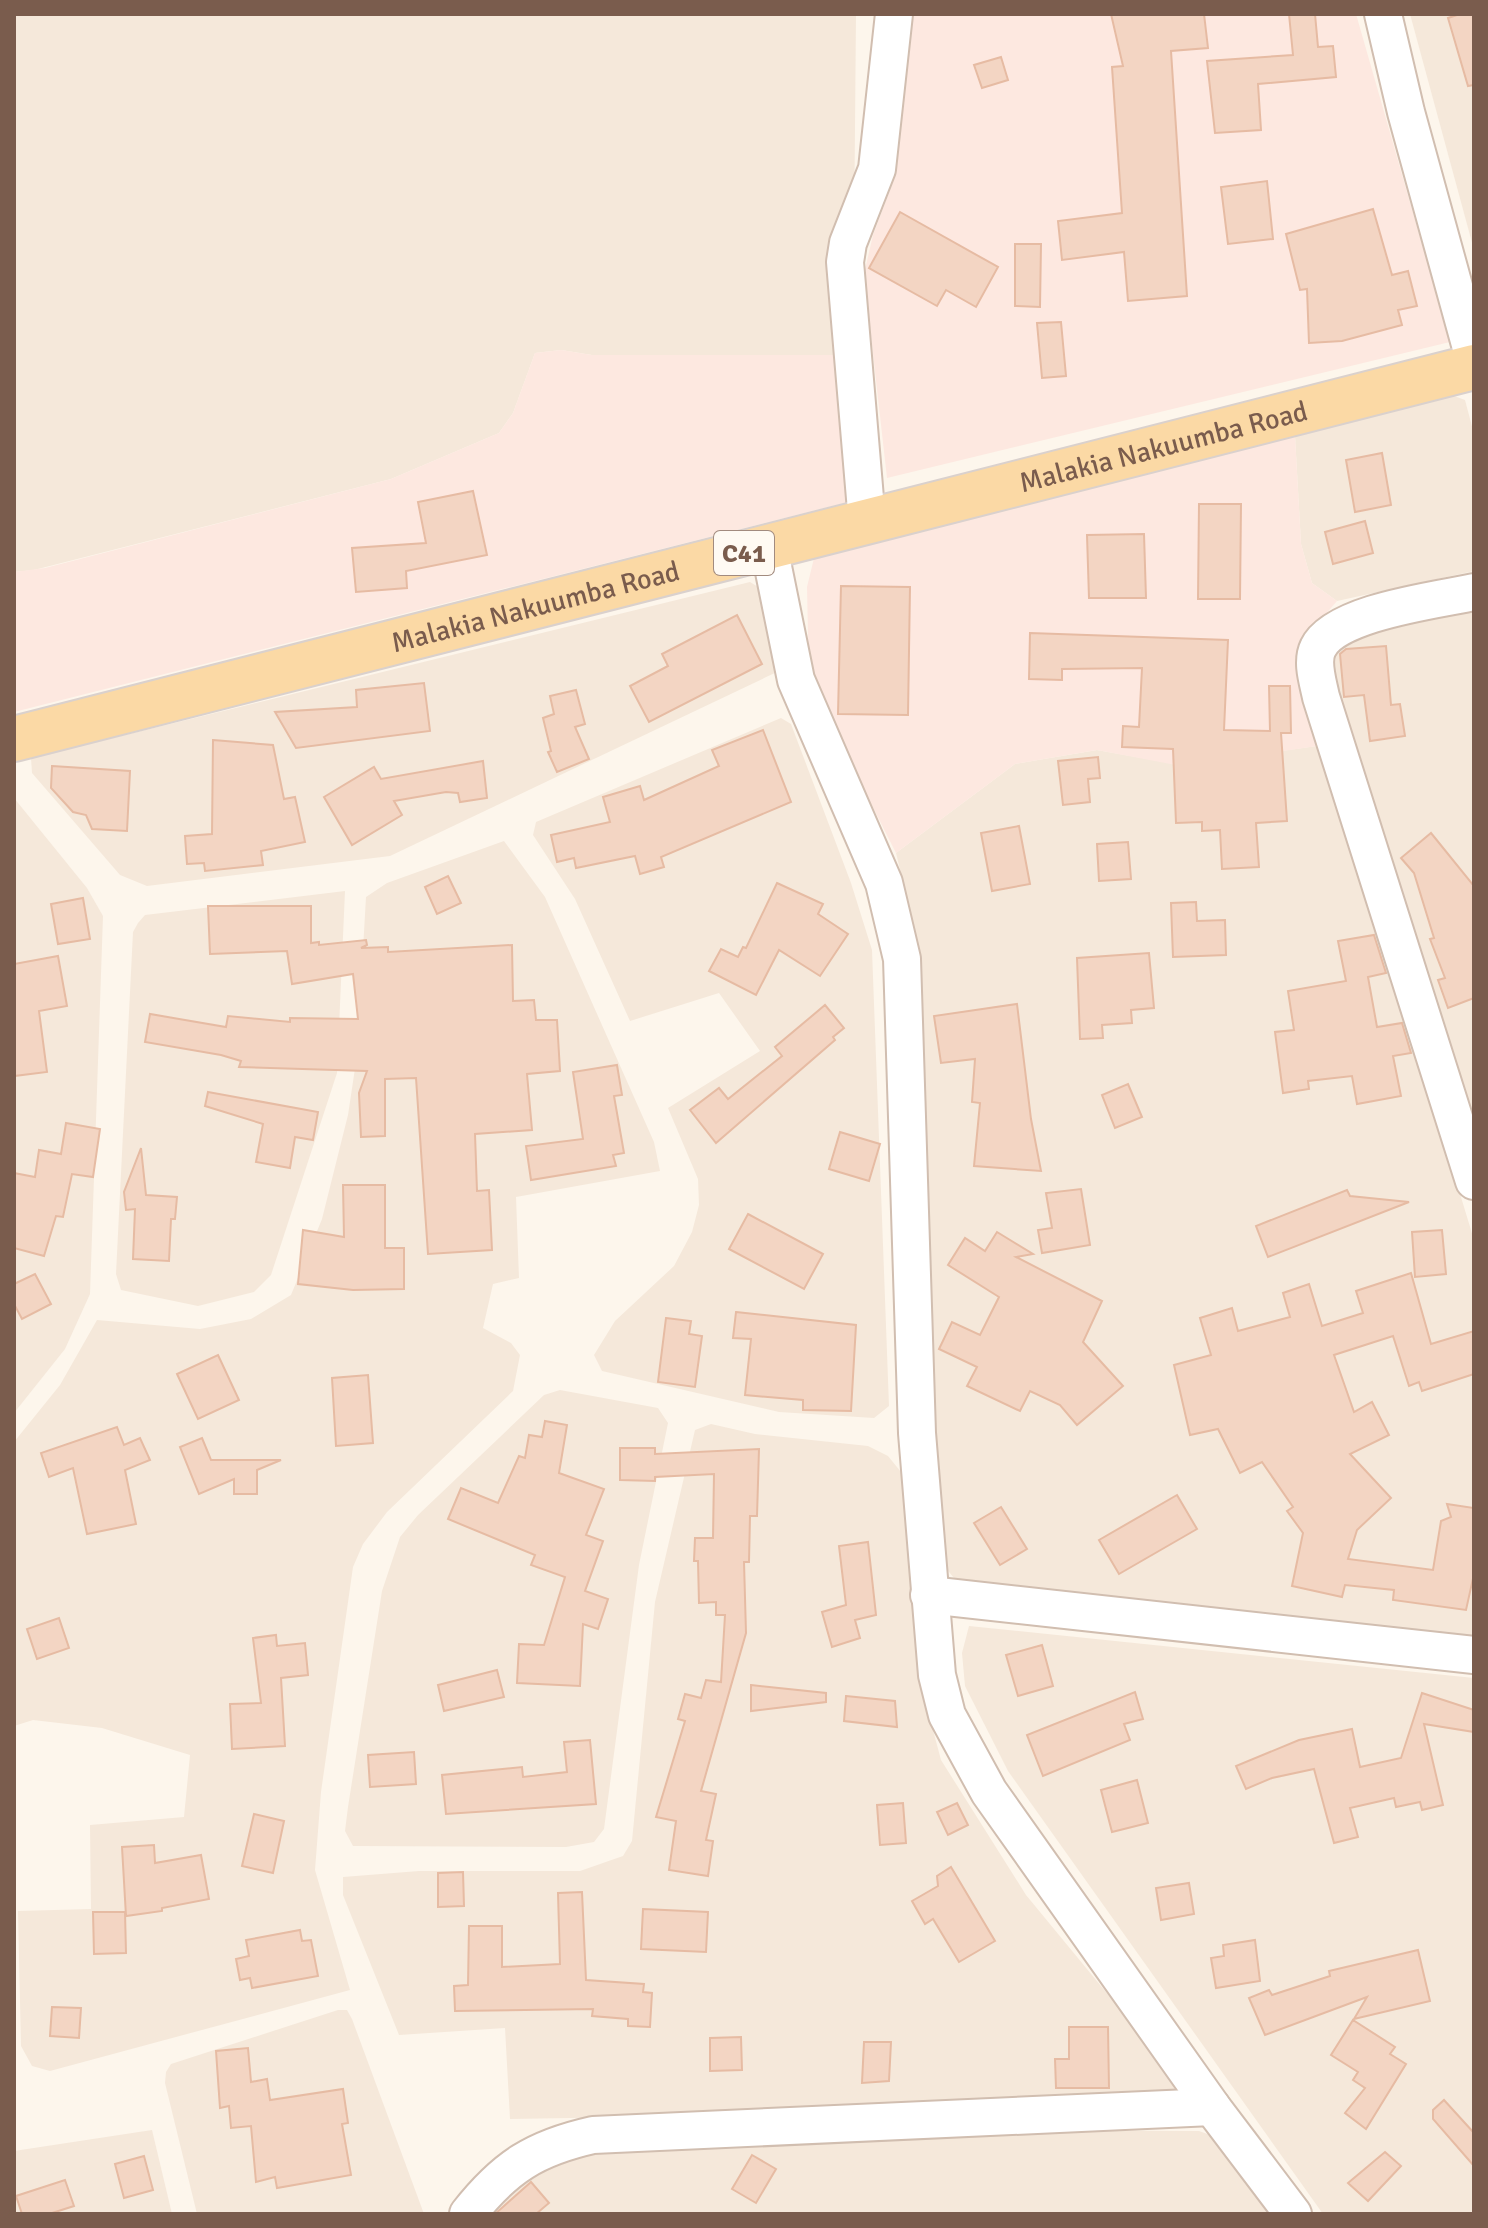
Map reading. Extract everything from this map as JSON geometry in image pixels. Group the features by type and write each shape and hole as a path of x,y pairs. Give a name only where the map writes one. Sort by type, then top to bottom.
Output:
{"main road":[{"name":"Malakia Nakuumba Road","path":"14,739 1474,367"}],"street":[{"path":"867,522 845,262 848,243 877,169 894,14"},
{"path":"1383,14 1406,112 1474,359"},
{"path":"769,547 796,680 884,883 902,959 917,1433 929,1595 943,1702 968,1757 989,1792 1212,2107 1293,2214"},
{"path":"1474,592 1373,614 1335,630 1318,647 1315,664 1321,697 1474,1181"},
{"path":"929,1595 1474,1655"},
{"path":"468,2214 502,2175 528,2157 549,2146 593,2135 1212,2107"}],"shaded area":[{"path":"14,14 856,14 853,355 592,355 561,350 535,353 513,413 499,433 391,479 34,570 14,572"},
{"path":"905,14 1356,14 1450,342 887,478 864,274 873,235 890,190"},
{"path":"1410,14 1474,14 1474,250"},
{"path":"561,350 592,355 853,355 864,498 14,712 14,572 45,568 391,479 499,433 513,413 535,353"},
{"path":"1446,393 1465,400 1474,434 1474,571 1337,601 1312,583 1301,544 1295,436"},
{"path":"1295,436 1301,544 1312,583 1337,601 1307,636 1324,745 1181,766 1097,750 1015,764 896,853 809,681 807,587 815,554"},
{"path":"750,582 765,591 779,671 390,856 147,886 120,875 32,773 31,758"},
{"path":"1474,610 1474,1134 1331,692 1333,652 1368,633"},
{"path":"781,718 791,724 851,883 872,950 889,1406 874,1418 779,1412 602,1371 594,1355 615,1321 674,1266 692,1232 699,1205 698,1179 668,1108 760,1051 719,993 630,1021 575,899 533,835 536,822"},
{"path":"1324,745 1474,1240 1474,1638 958,1583 945,1567 939,1534 921,1157 921,955 896,853 1015,764 1097,750 1181,765"},
{"path":"14,798 87,888 103,916 90,1294 65,1349 14,1413"},
{"path":"504,841 545,897 654,1142 660,1171 516,1197 519,1278 493,1284 483,1328 511,1343 520,1355 513,1391 387,1512 363,1544 353,1567 321,1792 315,1870 350,1990 50,2071 32,2066 21,2046 18,1911 91,1909 90,1825 184,1817 190,1755 102,1728 33,1720 14,1726 14,1442 60,1385 97,1320 200,1329 251,1319 291,1295 322,1219 348,1115 357,1055 366,897 387,883"},
{"path":"345,891 337,1073 271,1275 254,1292 198,1306 121,1290 116,1274 133,932 138,923 145,915"},
{"path":"560,1390 658,1408 668,1423 639,1565 604,1829 594,1842 566,1847 353,1846 345,1831 348,1807 382,1591 400,1537 418,1515 544,1395"},
{"path":"711,1424 755,1434 868,1446 888,1456 901,1472 918,1674 941,1760 1026,1895 1166,2065 1175,2086 1172,2097 691,2116 510,2119 505,2028 399,2035 343,1895 343,1877 419,1871 580,1871 623,1856 632,1841 655,1602 695,1430"},
{"path":"969,1626 1474,1678 1474,2214 1323,2214 1008,1771 965,1686 962,1653"},
{"path":"338,2010 347,2010 352,2019 424,2214 197,2214 165,2083 171,2064"},
{"path":"152,2130 172,2214 14,2214 14,2151"},
{"path":"944,2130 1199,2131 1216,2137 1268,2214 484,2214 516,2175 567,2150"}],"building":[{"path":"1111,14 1204,14 1208,48 1171,51 1187,296 1128,301 1124,252 1062,260 1058,221 1122,213 1112,67 1123,66"},
{"path":"1289,14 1315,14 1318,47 1333,46 1336,77 1258,84 1261,130 1215,133 1207,61 1293,55"},
{"path":"1474,14 1474,85 1468,86 1448,18"},
{"path":"1001,57 1008,80 982,88 974,65"},
{"path":"1267,181 1273,239 1228,244 1221,187"},
{"path":"1373,209 1392,275 1408,271 1417,306 1398,310 1402,325 1342,341 1309,343 1307,289 1300,290 1286,234"},
{"path":"900,212 998,267 976,307 946,290 937,306 869,268"},
{"path":"1015,244 1041,244 1040,307 1015,306"},
{"path":"1061,322 1066,376 1042,378 1037,323"},
{"path":"1382,453 1391,505 1355,512 1346,460"},
{"path":"473,491 487,555 406,571 407,588 356,592 352,548 426,543 418,502"},
{"path":"1199,504 1241,504 1240,599 1198,599"},
{"path":"1365,521 1373,553 1333,564 1325,532"},
{"path":"1144,534 1146,598 1089,598 1087,535"},
{"path":"841,586 910,587 908,715 838,714"},
{"path":"737,615 762,664 649,722 630,686 668,666 662,654"},
{"path":"1030,633 1228,640 1224,730 1270,731 1269,686 1290,686 1291,733 1281,733 1287,821 1256,823 1259,867 1222,869 1220,830 1202,831 1202,822 1176,823 1173,749 1122,747 1123,726 1139,727 1142,668 1062,669 1062,680 1029,679"},
{"path":"1386,646 1391,705 1400,704 1405,736 1370,741 1364,695 1344,697 1340,654 1346,649"},
{"path":"424,683 430,731 296,748 275,712 357,707 356,690"},
{"path":"576,690 585,724 575,727 589,759 557,772 548,752 551,751 543,718 554,714 550,696"},
{"path":"763,730 791,802 661,857 664,867 640,874 635,856 576,868 574,858 557,862 551,835 610,822 603,797 640,786 644,800 719,766 712,750"},
{"path":"213,740 273,745 284,799 295,797 305,842 261,851 263,865 205,871 204,863 187,864 185,836 212,834"},
{"path":"1098,757 1100,778 1088,779 1090,802 1063,805 1058,761"},
{"path":"483,761 487,798 460,802 458,793 446,792 394,801 402,815 352,845 324,797 374,767 381,779"},
{"path":"52,766 130,771 127,831 92,829 86,815 73,812 51,788"},
{"path":"1019,826 1030,884 992,891 981,833"},
{"path":"1431,833 1474,886 1474,998 1448,1008 1438,980 1445,978 1430,939 1434,938 1414,873 1401,858"},
{"path":"1128,842 1131,879 1099,881 1097,844"},
{"path":"448,876 461,903 437,914 425,887"},
{"path":"777,883 823,904 818,914 848,934 820,976 779,950 756,995 709,971 721,949 738,957 743,947 746,948"},
{"path":"83,898 90,939 58,944 51,904"},
{"path":"1196,902 1197,921 1225,920 1226,955 1173,957 1171,903"},
{"path":"208,906 311,906 311,943 319,942 319,945 366,940 367,945 361,948 388,947 388,952 512,945 513,1001 534,1000 536,1020 557,1020 560,1071 527,1074 532,1130 475,1134 477,1191 489,1190 492,1250 428,1254 416,1078 385,1079 385,1136 361,1137 359,1093 367,1071 239,1067 241,1061 221,1055 145,1042 150,1014 226,1027 228,1016 290,1022 290,1018 358,1019 353,974 292,984 287,951 210,954"},
{"path":"1374,935 1386,973 1368,977 1377,1027 1402,1023 1411,1053 1393,1056 1401,1096 1357,1104 1352,1076 1308,1081 1309,1089 1283,1093 1275,1032 1294,1030 1288,991 1346,981 1338,941"},
{"path":"1149,953 1154,1008 1131,1010 1132,1023 1102,1025 1103,1038 1080,1039 1077,958"},
{"path":"58,956 67,1006 39,1011 47,1072 14,1076 14,964"},
{"path":"1017,1004 1031,1119 1041,1171 974,1166 980,1103 972,1102 975,1059 941,1063 934,1016"},
{"path":"825,1005 844,1028 833,1037 835,1040 716,1143 690,1110 719,1088 728,1099 782,1056 775,1047"},
{"path":"617,1065 622,1095 614,1096 624,1153 613,1155 616,1166 531,1180 526,1146 583,1139 573,1072"},
{"path":"1128,1084 1142,1117 1115,1128 1102,1095"},
{"path":"208,1092 318,1112 313,1140 295,1137 290,1168 256,1162 263,1124 205,1106"},
{"path":"66,1123 100,1129 93,1177 72,1174 63,1217 56,1216 44,1256 14,1248 14,1173 35,1177 39,1150 61,1154"},
{"path":"840,1132 880,1144 869,1181 829,1169"},
{"path":"141,1148 146,1195 177,1197 175,1219 171,1219 169,1261 133,1259 135,1209 126,1210 124,1192"},
{"path":"343,1185 385,1185 385,1248 404,1248 404,1289 353,1290 298,1284 303,1230 344,1237"},
{"path":"1081,1189 1090,1245 1042,1253 1038,1230 1052,1228 1046,1193"},
{"path":"1347,1190 1350,1196 1409,1202 1268,1257 1256,1226"},
{"path":"748,1214 823,1254 804,1289 729,1249"},
{"path":"1442,1230 1446,1274 1415,1277 1412,1232"},
{"path":"997,1232 1033,1254 1016,1257 1102,1301 1083,1342 1123,1386 1077,1425 1060,1405 1030,1391 1020,1411 967,1386 977,1367 939,1349 952,1322 980,1335 999,1297 948,1265 965,1238 985,1251"},
{"path":"1411,1273 1431,1344 1474,1331 1474,1374 1422,1391 1419,1382 1409,1386 1393,1336 1334,1355 1354,1412 1372,1402 1389,1435 1350,1454 1391,1498 1357,1530 1348,1559 1433,1570 1441,1521 1451,1517 1447,1504 1474,1508 1474,1574 1466,1610 1393,1600 1394,1590 1345,1585 1342,1597 1292,1586 1303,1533 1287,1511 1293,1507 1262,1462 1240,1473 1218,1429 1190,1435 1174,1365 1211,1355 1200,1318 1232,1308 1238,1331 1290,1317 1283,1293 1309,1284 1322,1326 1363,1313 1356,1291"},
{"path":"35,1274 51,1304 22,1319 14,1304 14,1284"},
{"path":"736,1312 856,1325 851,1411 803,1410 803,1400 745,1395 751,1339 733,1338"},
{"path":"666,1318 691,1321 689,1334 702,1336 695,1387 658,1382"},
{"path":"218,1355 239,1400 198,1419 177,1374"},
{"path":"368,1375 373,1443 336,1446 332,1378"},
{"path":"545,1421 567,1425 559,1473 604,1489 586,1535 603,1541 585,1591 608,1599 598,1629 583,1624 580,1686 517,1683 519,1644 544,1645 565,1577 531,1565 535,1555 448,1519 461,1488 498,1503 519,1456 525,1458 529,1435 542,1437"},
{"path":"117,1427 124,1445 140,1438 150,1460 125,1470 136,1524 87,1534 73,1468 49,1477 41,1453"},
{"path":"202,1438 211,1460 281,1460 257,1470 257,1494 234,1494 234,1479 199,1494 180,1447"},
{"path":"620,1448 655,1448 655,1454 759,1449 757,1516 750,1516 749,1562 744,1562 746,1633 701,1791 716,1794 706,1840 713,1841 708,1876 669,1870 676,1821 656,1817 685,1721 678,1719 685,1694 701,1698 706,1680 721,1682 725,1615 716,1615 716,1602 699,1603 698,1561 694,1561 695,1538 713,1538 714,1474 655,1477 655,1481 620,1480"},
{"path":"1177,1495 1197,1529 1119,1574 1099,1540"},
{"path":"1001,1507 1027,1549 1000,1565 974,1523"},
{"path":"868,1542 876,1615 855,1620 860,1638 832,1647 822,1612 846,1605 839,1546"},
{"path":"59,1618 69,1648 37,1659 27,1629"},
{"path":"276,1635 277,1646 305,1643 308,1675 281,1678 285,1746 232,1749 230,1704 261,1703 253,1638"},
{"path":"1042,1645 1053,1686 1018,1696 1006,1655"},
{"path":"497,1670 504,1697 444,1711 438,1685"},
{"path":"751,1685 826,1693 826,1702 751,1711"},
{"path":"1135,1692 1143,1719 1124,1724 1130,1740 1043,1776 1027,1735"},
{"path":"1422,1693 1474,1710 1474,1732 1424,1724 1443,1805 1422,1810 1420,1802 1396,1807 1394,1798 1350,1808 1358,1837 1334,1843 1314,1769 1272,1778 1246,1789 1236,1766 1299,1740 1352,1729 1360,1767 1401,1758"},
{"path":"846,1696 895,1701 897,1727 844,1721"},
{"path":"590,1740 596,1804 446,1814 442,1775 522,1767 523,1777 567,1772 564,1742"},
{"path":"414,1752 416,1784 370,1787 368,1755"},
{"path":"1137,1780 1148,1823 1112,1832 1101,1790"},
{"path":"903,1803 906,1843 880,1845 877,1805"},
{"path":"957,1803 968,1825 948,1835 937,1812"},
{"path":"254,1814 284,1821 273,1873 242,1866"},
{"path":"154,1845 155,1863 201,1855 209,1899 126,1916 122,1847"},
{"path":"951,1867 995,1941 959,1962 933,1919 925,1924 912,1901 938,1886 937,1876"},
{"path":"463,1872 464,1906 438,1907 438,1873"},
{"path":"1189,1883 1194,1914 1161,1920 1156,1888"},
{"path":"582,1892 586,1980 644,1984 643,1992 652,1993 650,2027 628,2026 628,2019 592,2016 593,2009 455,2011 454,1986 468,1985 469,1926 502,1926 502,1967 560,1964 558,1893"},
{"path":"643,1909 708,1912 706,1952 641,1949"},
{"path":"93,1912 125,1912 126,1953 94,1954"},
{"path":"300,1930 302,1941 311,1940 318,1976 252,1988 250,1978 240,1980 236,1959 249,1956 246,1940"},
{"path":"1255,1940 1260,1981 1216,1988 1211,1958 1224,1956 1223,1945"},
{"path":"1418,1950 1430,2001 1354,2019 1367,1997 1265,2035 1249,1998 1269,1990 1272,1995 1330,1976 1329,1971"},
{"path":"52,2007 81,2008 79,2038 50,2036"},
{"path":"1353,2020 1395,2047 1390,2054 1406,2064 1366,2129 1345,2113 1365,2088 1353,2080 1358,2072 1331,2055"},
{"path":"1069,2027 1108,2027 1109,2088 1056,2088 1055,2059 1069,2059"},
{"path":"741,2037 742,2070 710,2071 710,2038"},
{"path":"864,2042 891,2042 889,2081 862,2083"},
{"path":"248,2048 251,2082 267,2079 270,2100 343,2089 348,2123 342,2124 351,2175 277,2188 275,2177 256,2182 251,2126 231,2128 229,2106 220,2108 216,2051"},
{"path":"1444,2100 1474,2133 1474,2166 1433,2119 1433,2110"},
{"path":"1385,2152 1401,2166 1368,2201 1348,2183"},
{"path":"752,2155 776,2169 756,2203 732,2189"},
{"path":"144,2156 153,2190 124,2198 115,2164"},
{"path":"65,2180 74,2206 49,2214 22,2214 16,2196"},
{"path":"531,2182 549,2203 536,2214 495,2214"}]}
